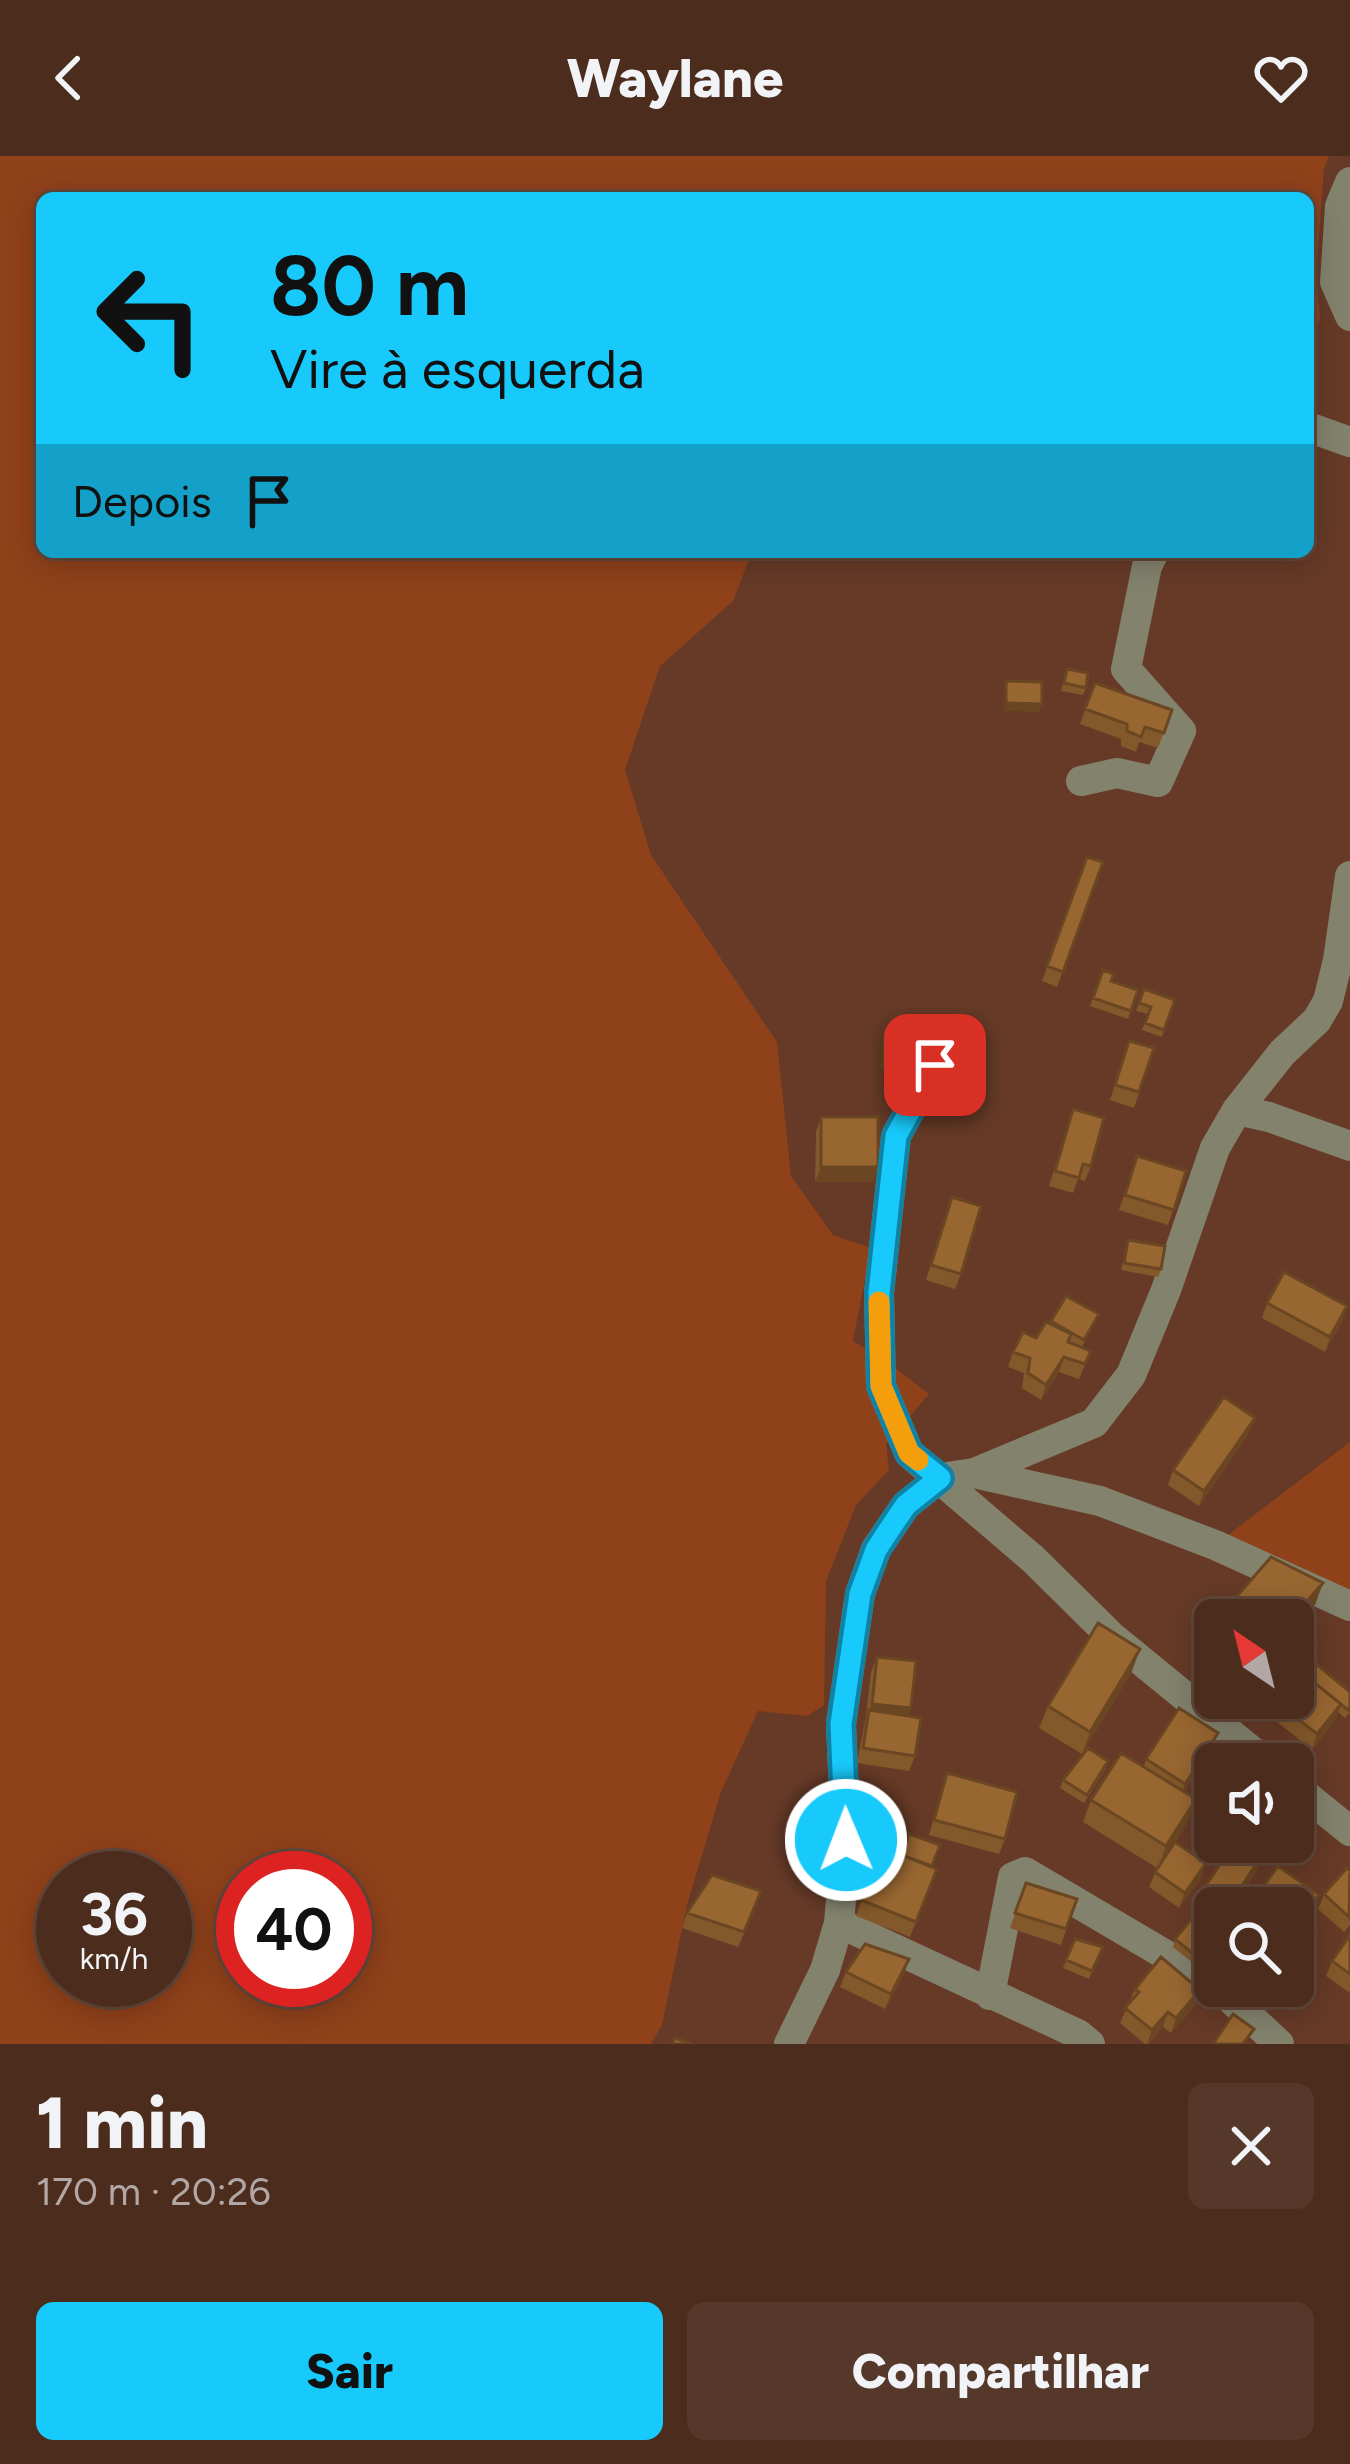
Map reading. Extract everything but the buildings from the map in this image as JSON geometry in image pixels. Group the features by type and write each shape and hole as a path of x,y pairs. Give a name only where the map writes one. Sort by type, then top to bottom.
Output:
{"street":[{"path":"1350,182 1340,206 1334,282 1350,316"},
{"path":"1314,429 1350,442"},
{"path":"1081,781 1117,773 1158,782 1181,731 1126,669 1151,558"},
{"path":"789,2044 824,1970 839,1923 846,1840 841,1724 860,1594 876,1550 906,1505 940,1478 974,1473 1094,1423 1131,1375 1215,1148 1237,1110 1282,1053 1317,1020 1328,1001 1350,876"},
{"path":"935,1065 896,1136 879,1293 881,1386 909,1453 1033,1559 1112,1637 1242,1743"},
{"path":"1237,1110 1350,1146"},
{"path":"974,1473 1100,1502 1215,1545 1350,1606"},
{"path":"1314,1801 1350,1831"},
{"path":"989,1995 1013,1877 1025,1872 1194,1972"},
{"path":"839,1923 1078,2034 1090,2044"},
{"path":"1239,2007 1279,2044"}],"shaded area":[{"path":"0,156 1329,156 1316,277 1320,317 1314,336 1314,192 36,192 36,558 750,558 733,601 660,666 625,770 651,855 777,1042 791,1176 833,1235 871,1248 853,1341 929,1394 886,1444 889,1470 856,1505 826,1581 824,1705 807,1716 758,1711 721,1792 687,1905 662,2025 651,2044 0,2044"},
{"path":"1350,1442 1350,1606 1215,1545"}],"slow traffic":[{"path":"879,1302 881,1386 909,1453 918,1460"}],"route":[{"path":"846,1840 841,1724 860,1594 876,1550 906,1505 940,1478 909,1453 881,1386 879,1293 896,1136 935,1065"}]}
